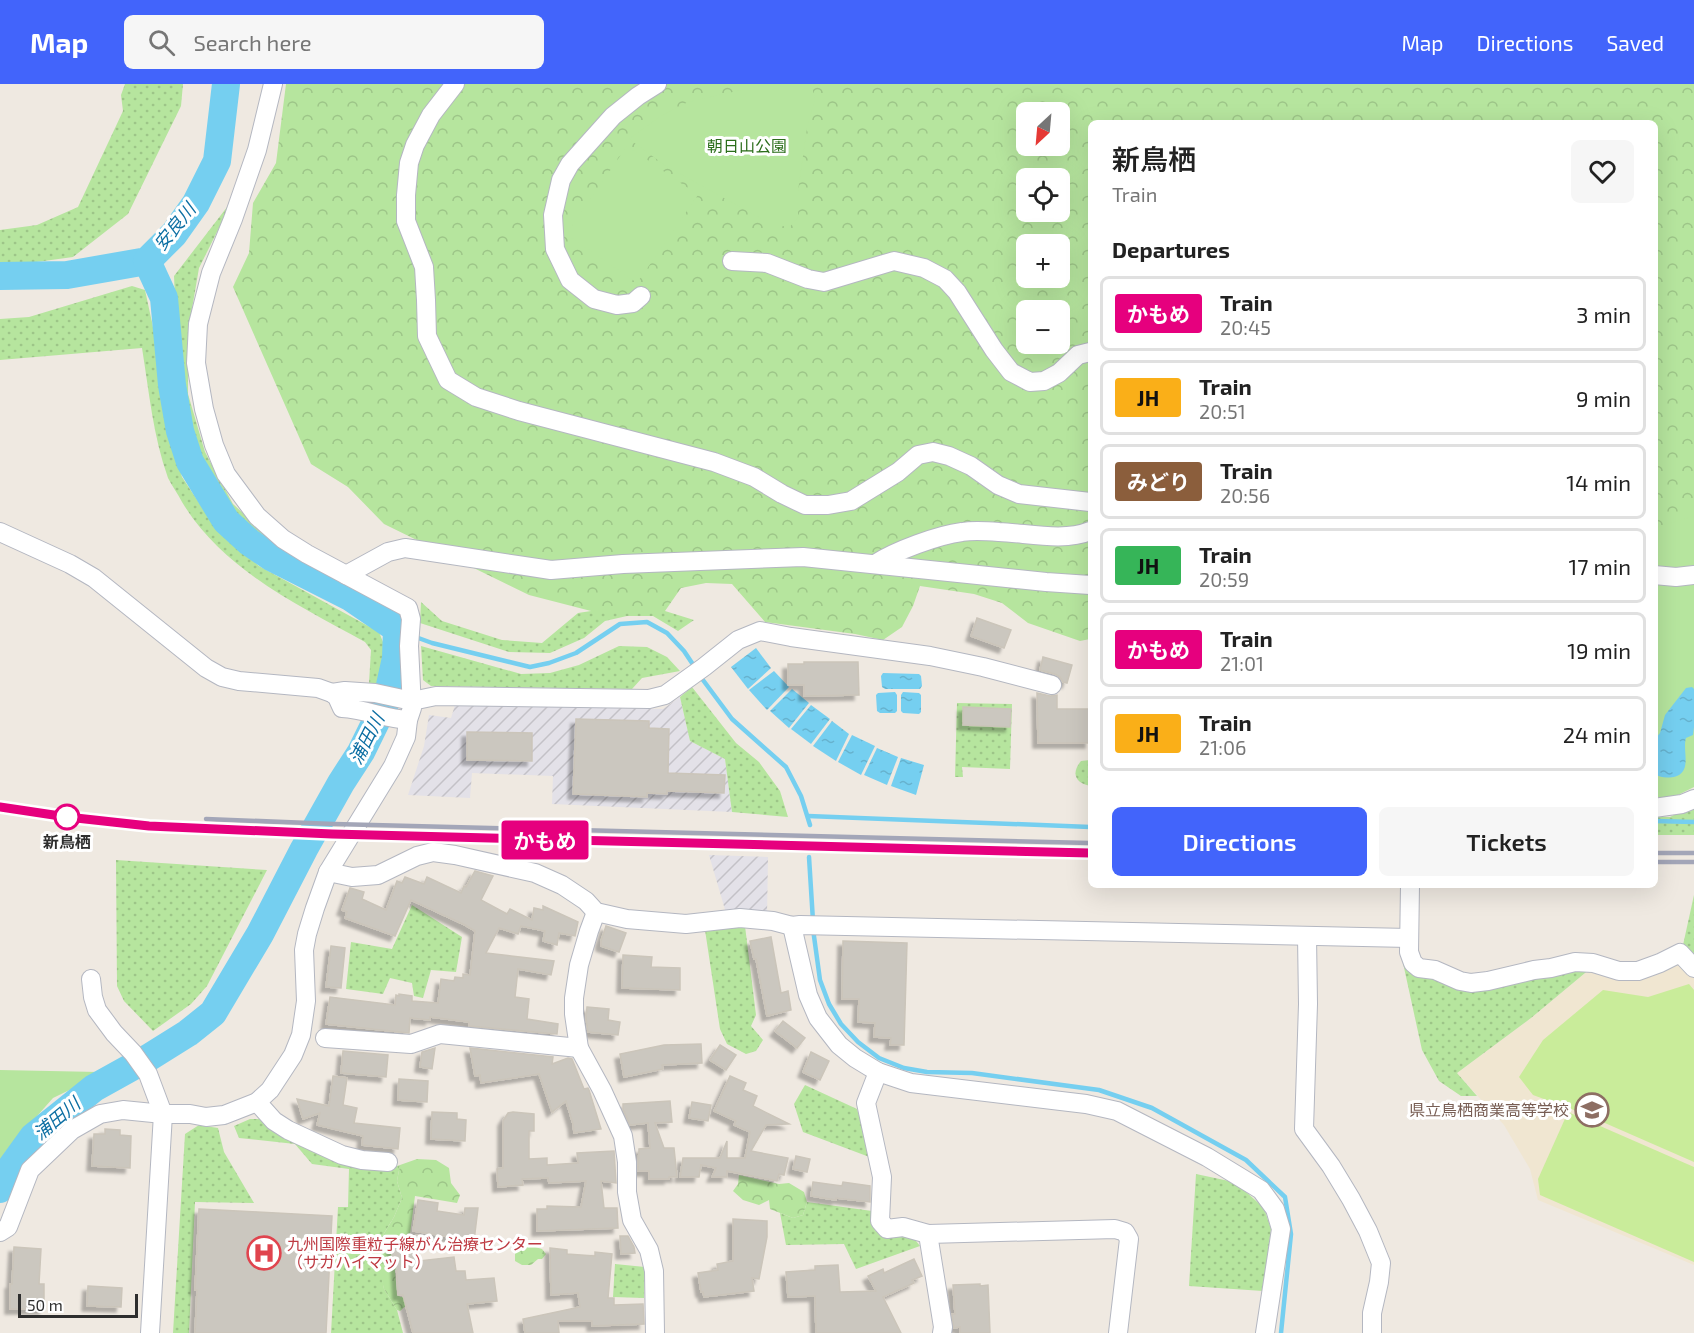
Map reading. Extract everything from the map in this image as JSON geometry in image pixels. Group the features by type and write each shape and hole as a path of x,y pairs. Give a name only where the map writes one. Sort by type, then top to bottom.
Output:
{"street":[{"path":"0,532 70,564 94,578 206,668 222,677 239,681 318,688 337,697 342,708 391,717 412,708 404,699 411,619 408,608 307,554 257,516 226,474 214,445 204,409 196,363 198,324 211,273 254,160 273,84"},
{"path":"455,84 431,115 416,145 409,163 406,195 406,221 423,267 427,336 448,380 476,397 519,411 714,462 754,477 805,505 828,505 851,501 898,472 918,455 933,452 949,456 970,466 998,485 1019,494 1088,502"},
{"path":"641,296 633,303 617,305 594,299 570,280 555,249 553,215 561,180 570,164 613,116 657,84"},
{"path":"732,261 767,263 798,276 824,282 894,261 924,268 945,279 957,292 1011,372 1030,382 1044,381 1059,374 1078,355 1088,352"},
{"path":"875,564 887,556 940,537 962,532 1067,536 1088,531"},
{"path":"346,575 388,552 405,548 551,570 623,564 793,557 1088,585"},
{"path":"1658,575 1676,577 1694,574"},
{"path":"332,693 345,691 375,693 404,699 436,696 649,699 665,695 738,640 760,631 930,656 1052,685"},
{"path":"0,1232 8,1227 30,1170 72,1130 100,1114 123,1110 206,1117 224,1115 257,1102 270,1090 293,1055 301,1035 306,1001 304,950 307,934 328,872 393,766 406,738 391,717"},
{"path":"1658,807 1682,804 1694,799"},
{"path":"328,872 352,877 378,875 417,856 433,852 455,855 535,873 562,885 586,901 596,912 627,920 659,923 686,924 740,918 796,925 1409,938"},
{"path":"1410,888 1409,952 1413,963 1419,968 1435,970 1460,981 1471,983 1575,962 1593,963 1619,971 1638,971 1680,953 1694,968"},
{"path":"596,912 579,965 574,1014 579,1048 602,1090 623,1137 627,1162 627,1192 632,1220 649,1250 654,1271 655,1333"},
{"path":"796,925 808,995 818,1018 839,1045 878,1072 911,1083 1086,1104 1117,1111 1207,1157 1261,1190 1275,1209 1281,1229 1265,1333"},
{"path":"1307,936 1308,1004 1304,1129 1351,1199 1368,1231 1381,1263 1372,1312 1372,1333"},
{"path":"92,979 93,998 97,1010 148,1074 163,1114 150,1333"},
{"path":"326,1038 411,1044 440,1034 579,1048"},
{"path":"878,1072 866,1103 882,1177 880,1221 887,1228 903,1227 928,1234 1115,1229 1125,1232 1129,1239 1118,1333"},
{"path":"257,1102 274,1121 288,1130 342,1155 362,1160 388,1162"},
{"path":"928,1234 943,1327 942,1333"}],"shaded area":[{"path":"680,697 690,741 725,759 732,812 552,804 553,776 472,773 470,798 408,795 424,746 429,715 451,718 455,705 663,709"},
{"path":"709,855 768,857 767,916 726,913"},
{"name":"県立鳥栖商業高等学校","path":"1683,964 1694,977 1694,1265 1538,1200 1530,1169 1504,1125 1457,1073 1531,1018 1591,968"}],"green space":[{"path":"125,84 183,84 181,106 128,214 73,257 0,267 0,230 37,225 78,207 123,111 121,95"},
{"path":"286,84 1694,84 1694,564 1658,567 1658,120 1088,120 1088,639 1080,641 1028,623 1002,603 974,594 920,586 902,627 883,640 765,622 732,584 706,583 681,588 665,611 591,611 529,595 384,524 348,487 311,464 233,287 249,253 253,203 276,163"},
{"name":"朝日山公園","path":"768,84 809,84 815,99 807,128 798,191 798,217 789,228 762,219 666,166 629,139 661,116 688,102"},
{"path":"627,146 698,195 637,283 566,234"},
{"path":"234,198 199,268 188,332 188,394 205,452 233,504 267,535 322,571 401,615 402,627 374,604 269,550 230,514 193,449 178,362 174,276"},
{"path":"132,286 145,290 156,341 167,426 182,477 213,524 259,566 379,632 385,647 380,684 369,683 371,650 365,642 288,599 240,566 218,547 182,502 168,478 163,462 152,413 142,348 0,360 0,319 29,317"},
{"path":"1694,516 1694,787 1672,798 1658,797 1658,527"},
{"path":"421,602 442,621 502,640 542,643 578,613 591,611 665,611 694,620 678,631 653,616 627,616 605,621 584,638 550,653 509,652 420,623"},
{"path":"421,646 521,674 550,673 579,665 619,646 647,647 667,657 680,671 642,678 632,689 431,686 423,680"},
{"path":"692,687 736,743 759,762 780,791 788,817 732,812 725,759 690,741 680,697"},
{"path":"957,703 1012,704 1010,769 962,767 963,777 955,777"},
{"path":"1088,760 1088,786 1081,783 1076,777 1075,773 1081,761"},
{"path":"1694,805 1694,835 1658,835 1658,817 1670,817"},
{"path":"116,860 267,870 207,986 191,1004 153,1031 124,1001 117,986"},
{"path":"1694,895 1694,959 1683,945"},
{"path":"412,905 462,937 456,972 431,970 423,998 414,996 412,983 390,978 383,994 346,989 351,942 392,949"},
{"path":"745,926 756,1015 751,1026 763,1040 756,1051 746,1054 727,1044 720,1029 705,930"},
{"path":"1403,963 1415,971 1468,988 1591,968 1531,1018 1457,1073 1477,1096 1461,1096 1439,1081 1422,1050"},
{"path":"1689,984 1694,990 1694,1162 1582,1113 1533,1095 1519,1077 1543,1040 1603,990 1648,997"},
{"path":"0,1070 99,1072 90,1080 53,1098 6,1151 0,1163"},
{"path":"805,1085 857,1109 872,1158 803,1132 794,1104"},
{"path":"1568,1112 1694,1167 1694,1262 1540,1195 1538,1179"},
{"path":"250,1119 262,1119 385,1170 400,1165 397,1181 402,1198 380,1240 384,1289 397,1310 403,1333 331,1333 338,1207 348,1207 349,1169 312,1164 295,1144 239,1138 234,1126"},
{"path":"199,1125 218,1128 224,1152 254,1203 195,1202 189,1333 173,1333 185,1134"},
{"path":"417,1159 436,1160 449,1168 451,1183 460,1195 457,1203 415,1196 410,1234 389,1238 392,1261 397,1261 398,1269 395,1270 397,1295 410,1296 409,1303 400,1311 397,1310 384,1289 375,1252 402,1198 397,1181 400,1165"},
{"path":"1196,1174 1229,1181 1245,1191 1264,1208 1271,1229 1263,1291 1189,1286"},
{"path":"739,1175 779,1184 789,1183 804,1192 807,1202 803,1215 793,1218 770,1209 769,1200 759,1205 743,1200 733,1191 738,1184"},
{"path":"807,1202 872,1211 875,1231 909,1232 920,1246 856,1269 844,1244 786,1245 780,1213 793,1218 803,1215"},
{"path":"525,1244 542,1249 546,1254 531,1265 522,1265 515,1261 515,1246"},
{"path":"615,1264 645,1267 644,1298 613,1297"}],"water":[{"path":"756,648 771,668 748,689 731,667"},
{"path":"774,671 789,687 767,710 749,690"},
{"path":"883,673 919,674 922,686 920,689 885,689 882,687"},
{"path":"1686,688 1694,689 1693,735 1686,738 1686,760 1683,771 1674,777 1666,778 1658,776 1658,735 1665,715"},
{"path":"792,689 809,703 789,728 770,711"},
{"path":"895,692 897,711 880,713 877,711 876,695"},
{"path":"903,692 921,695 919,714 901,711"},
{"path":"811,705 830,719 811,744 791,729"},
{"path":"832,721 849,734 836,761 813,746"},
{"path":"852,735 875,746 861,775 838,762"},
{"path":"877,748 898,757 887,785 864,775"},
{"path":"901,758 924,765 916,795 891,786"}],"building":[{"path":"977,618 1011,630 1004,648 971,636"},
{"path":"1043,657 1072,665 1067,683 1055,674 1040,670"},
{"path":"804,662 858,662 859,695 804,696 804,685 788,685 788,664 804,664"},
{"path":"1037,693 1057,695 1057,709 1088,709 1088,743 1038,743"},
{"path":"963,707 1011,709 1010,727 963,725"},
{"path":"576,719 649,721 649,728 669,729 668,773 725,775 724,793 667,791 667,794 647,793 647,797 573,794"},
{"path":"467,732 532,733 532,761 467,760"},
{"path":"475,871 493,876 481,900 507,914 510,909 532,920 534,908 543,910 543,906 578,922 575,936 559,933 557,945 543,941 545,931 521,926 518,934 499,928 486,953 554,961 551,975 518,969 515,997 529,999 527,1019 558,1024 557,1034 469,1026 469,1022 430,1017 430,1020 410,1018 409,1033 326,1024 330,997 395,1005 396,995 399,996 399,994 412,996 412,1001 438,1003 441,979 454,981 455,977 463,978 463,974 470,975 475,931 411,900 395,936 345,918 347,912 342,910 350,888 364,892 362,899 386,910 397,881 402,883 405,877 424,884 427,877 461,893"},
{"path":"606,926 626,933 619,952 601,946"},
{"path":"771,937 781,993 788,991 791,1010 767,1016 756,959 754,959 750,941"},
{"path":"843,941 907,943 904,1045 890,1045 891,1038 874,1037 875,1023 858,1022 859,999 842,999"},
{"path":"331,946 345,948 341,988 326,987"},
{"path":"623,955 652,957 651,967 680,968 680,990 622,988"},
{"path":"587,1007 609,1009 608,1020 620,1022 618,1035 588,1032"},
{"path":"783,1021 805,1038 797,1048 775,1031"},
{"path":"701,1044 702,1063 662,1065 663,1069 624,1077 620,1054 664,1045"},
{"path":"720,1045 736,1055 726,1070 710,1060"},
{"path":"435,1048 432,1069 420,1067 422,1052"},
{"path":"470,1048 553,1057 552,1064 568,1058 572,1059 584,1089 589,1090 601,1129 574,1133 566,1101 552,1112 539,1074 481,1083 480,1075 475,1076"},
{"path":"343,1051 388,1055 386,1077 341,1073"},
{"path":"811,1052 829,1061 820,1080 803,1072"},
{"path":"333,1076 347,1078 343,1105 357,1108 354,1123 400,1128 398,1149 362,1145 363,1136 317,1125 320,1113 303,1119 297,1099 329,1106"},
{"path":"730,1076 746,1083 743,1090 757,1096 753,1106 789,1124 766,1125 751,1151 788,1158 784,1175 779,1174 777,1181 727,1171 727,1177 712,1177 716,1168 701,1165 699,1177 680,1177 683,1158 720,1158 727,1141 727,1158 745,1158 750,1132 734,1125 736,1121 714,1111"},
{"path":"399,1079 428,1081 427,1102 398,1100"},
{"path":"670,1101 672,1122 655,1123 664,1148 674,1148 677,1177 649,1179 649,1171 638,1171 639,1149 650,1148 648,1123 630,1125 623,1104"},
{"path":"692,1102 711,1105 708,1121 689,1118"},
{"path":"432,1112 457,1113 457,1119 466,1120 465,1141 431,1139"},
{"path":"508,1113 534,1114 534,1131 529,1131 529,1159 547,1158 547,1165 578,1163 577,1153 614,1151 616,1183 601,1181 604,1208 617,1208 618,1228 537,1231 537,1209 547,1209 547,1206 581,1207 586,1181 549,1183 548,1178 522,1179 523,1185 498,1187 497,1169 503,1168 503,1121"},
{"path":"105,1129 120,1130 120,1135 131,1136 130,1168 92,1166 94,1134 105,1134"},
{"path":"796,1156 810,1159 807,1172 793,1169"},
{"path":"813,1182 842,1186 843,1182 870,1186 870,1202 811,1196"},
{"path":"418,1200 438,1203 437,1211 464,1215 465,1208 478,1208 474,1241 413,1231"},
{"name":"九州国際重粒子線がん治療センター （サガハイマット）","path":"199,1209 332,1216 326,1333 195,1333"},
{"path":"733,1219 767,1221 767,1237 759,1279 752,1278 754,1291 704,1297 698,1273 718,1270 717,1264 733,1261"},
{"path":"420,1235 419,1261 454,1257 456,1271 465,1271 466,1280 494,1278 497,1301 467,1304 473,1333 413,1333 403,1295 398,1295 396,1260 393,1260 390,1239"},
{"path":"620,1236 628,1236 635,1253 621,1254"},
{"path":"14,1247 41,1249 39,1284 44,1284 44,1309 10,1309"},
{"path":"550,1248 567,1250 567,1254 595,1256 595,1252 612,1254 608,1298 614,1298 614,1305 643,1304 644,1324 592,1326 592,1321 558,1321 559,1333 525,1333 523,1319 580,1307 578,1293 551,1295"},
{"path":"914,1259 922,1276 912,1280 914,1283 883,1297 901,1333 816,1333 815,1296 788,1297 786,1272 815,1270 815,1266 838,1265 840,1292 876,1291 868,1276 883,1269 884,1273"},
{"path":"980,1284 980,1286 988,1285 990,1333 960,1333 960,1327 954,1328 953,1285"},
{"path":"88,1286 122,1288 121,1307 87,1306"}],"waterway":[{"name":"安良川","path":"0,276 67,275 147,261 174,234 196,203 217,161 226,84"},
{"name":"浦田川","path":"0,1189 7,1173 33,1137 94,1088 188,1033 213,1013 260,934 341,783 361,752 387,699 396,658 397,629 350,597 271,557 249,542 226,521 190,462 180,431 172,385 164,298 147,261"},
{"path":"413,636 432,643 530,667 576,653 620,624 647,622 667,633 684,651 696,669"},
{"path":"700,676 732,719 786,767 801,796 810,825"},
{"path":"808,816 1088,827"},
{"path":"1658,821 1694,822"},
{"path":"809,857 813,921"},
{"path":"813,929 820,980 829,1004 841,1024 858,1042 879,1058 904,1068 927,1072 972,1073 1099,1090 1152,1108 1246,1160 1285,1197 1291,1234 1281,1333"}],"railway":[{"path":"0,807 149,826 332,834 1088,853"},
{"path":"206,819 1088,843"},
{"path":"1658,853 1694,853"},
{"path":"1658,862 1694,862"}],"train":[{"name":"かもめ","path":"0,807 149,826 332,834 1088,853"}],"place":[{"name":"新鳥栖","path":"67,817"},
{"name":"県立鳥栖商業高等学校","path":"1592,1110"},
{"name":"九州国際重粒子線がん治療センター （サガハイマット）","path":"264,1253"}]}
